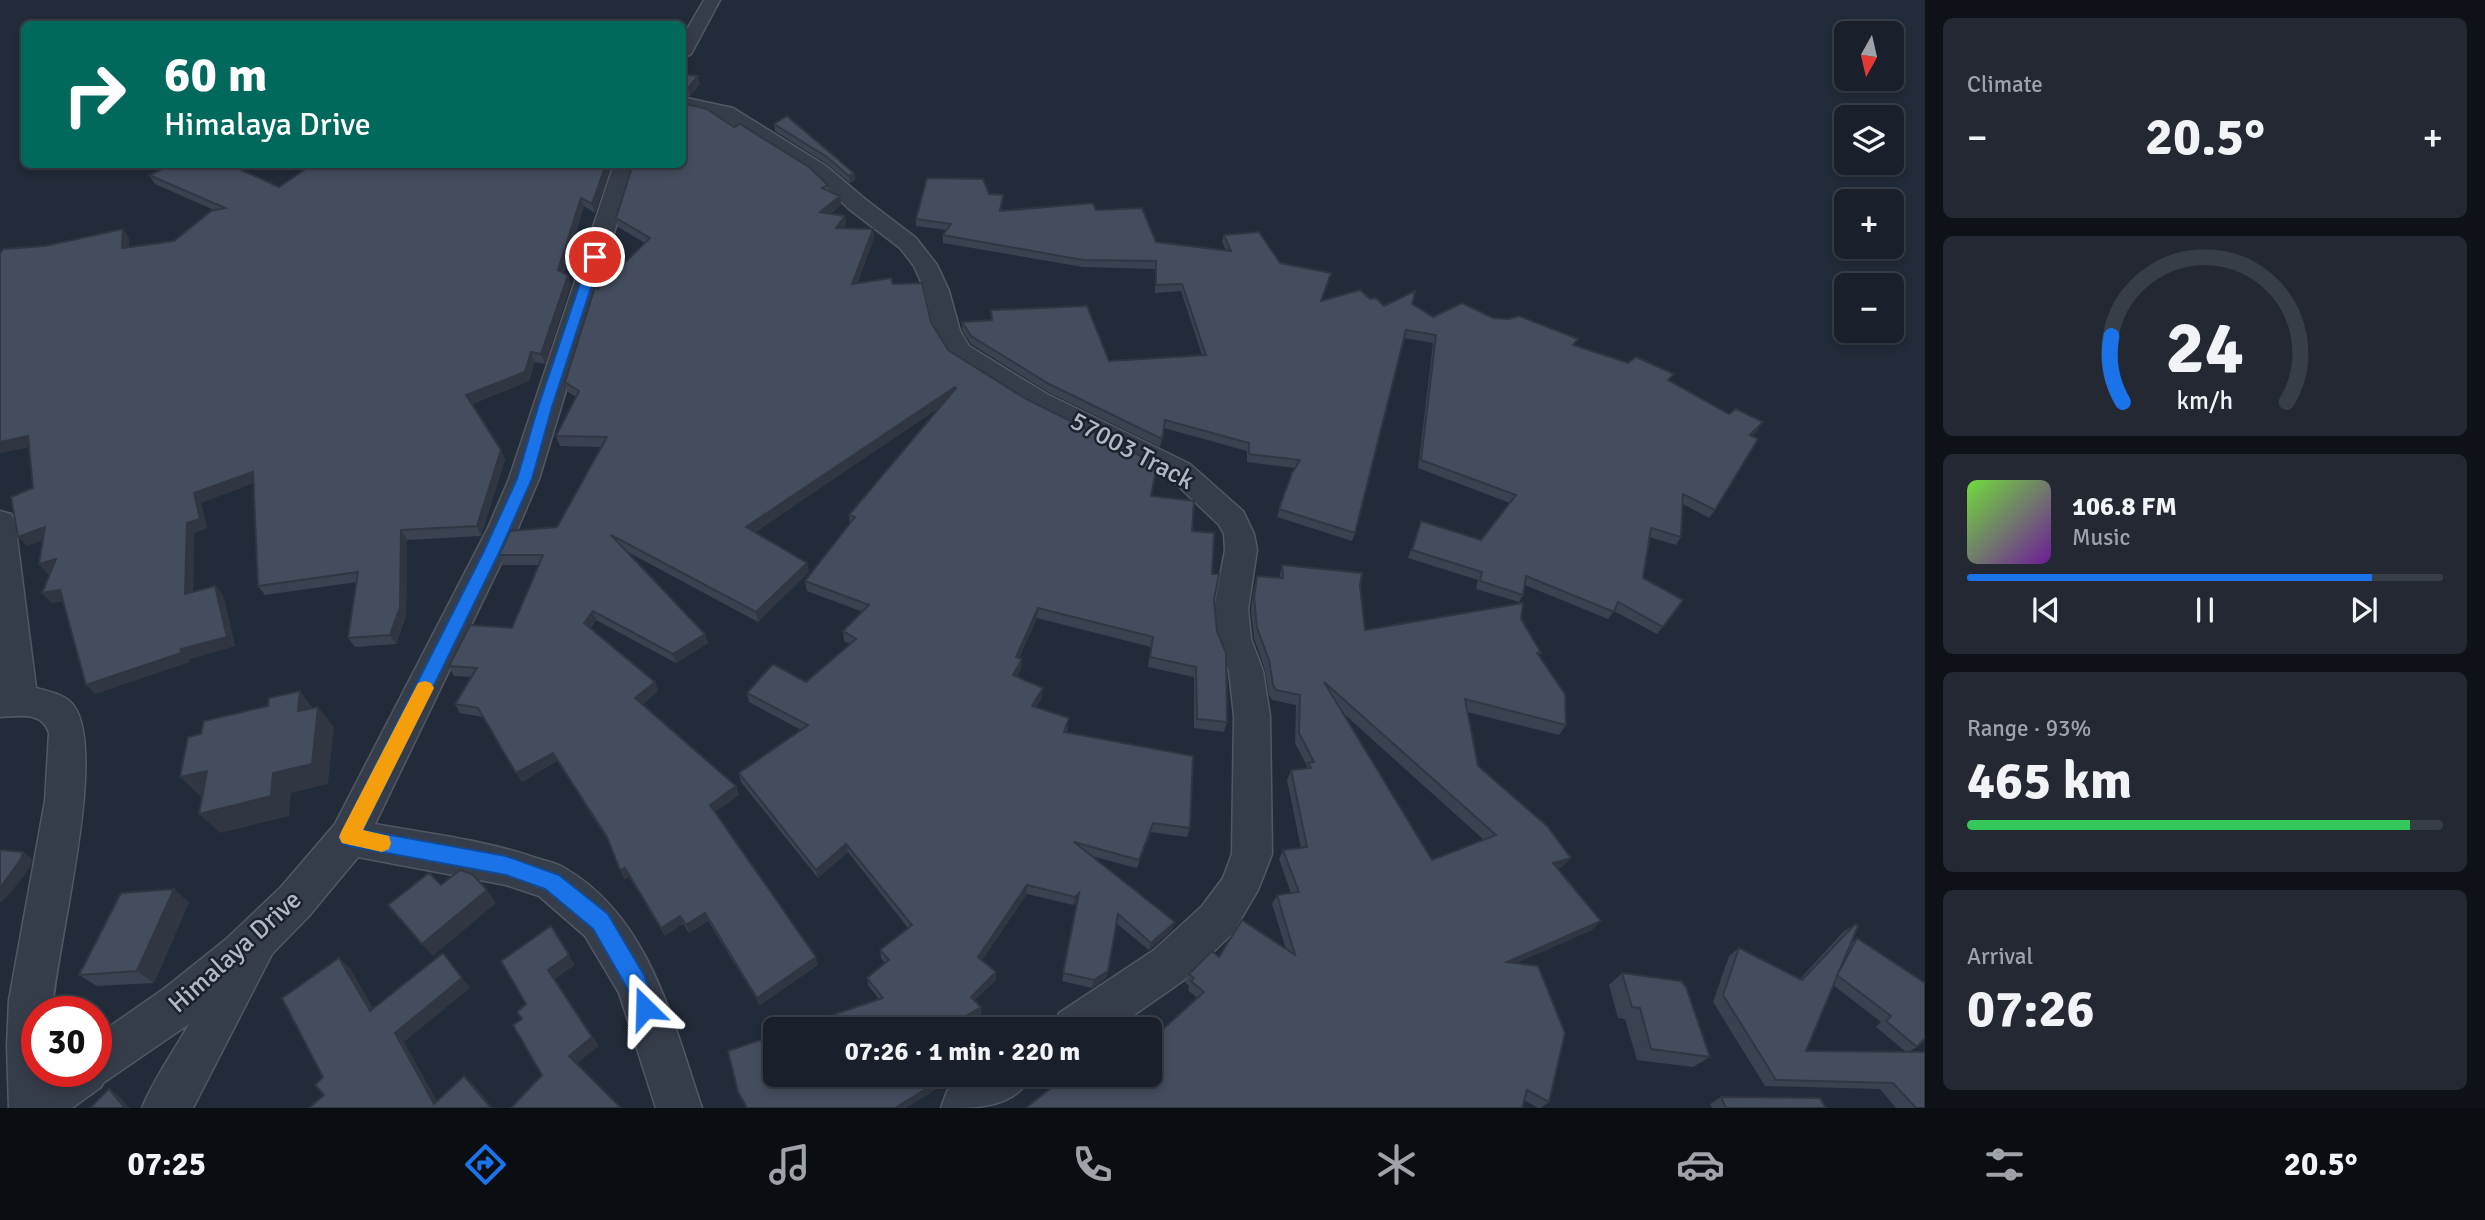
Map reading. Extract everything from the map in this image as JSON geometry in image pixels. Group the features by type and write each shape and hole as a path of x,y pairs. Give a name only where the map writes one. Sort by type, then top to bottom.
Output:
{"street":[{"path":"686,47 712,0"},
{"name":"57003 Track","path":"686,104 726,112 819,170 857,204 908,243 925,265 937,291 947,331 959,351 1037,400 1180,471 1232,519 1240,534 1241,550 1231,609 1234,639 1246,671 1252,716 1252,854 1238,890 1217,920 1169,965 1093,1017"},
{"name":"Himalaya Drive","path":"112,1052 170,1012 258,939 316,878 349,837 497,541 524,479 624,168"},
{"path":"0,522 10,701 43,705 61,715 68,733 68,760 57,845 33,984 27,1042 32,1108"},
{"path":"349,837 506,866 552,882 600,922 636,983 679,1108"},
{"path":"165,1108 194,1063 258,939"},
{"path":"32,1108 62,1087"},
{"path":"964,1108 992,1087"}],"building":[{"path":"686,74 698,76 688,88"},
{"path":"686,104 707,109 734,127 740,124 809,167 828,185 822,188 840,196 820,212 845,216 836,228 873,229 852,284 891,278 893,284 922,283 931,322 948,350 1026,399 1157,464 1151,496 1194,501 1192,531 1214,533 1212,574 1219,574 1214,600 1217,631 1226,653 1227,722 1197,719 1196,667 1150,657 1153,637 1038,608 1016,657 1022,659 1013,675 1043,688 1032,706 1069,718 1064,732 1193,756 1190,828 1153,823 1139,860 1074,842 1175,922 1151,943 1118,914 1108,971 1094,980 1063,973 1079,893 1075,897 1027,885 978,957 996,972 971,997 981,1007 964,1017 827,1017 883,998 867,978 889,960 880,950 912,925 846,844 816,870 739,773 808,725 747,693 773,664 806,682 856,639 843,631 869,605 805,581 855,517 849,515 955,387 746,527 807,563 756,612 611,535 705,634 673,654 593,611 584,623 655,682 635,698 736,786 710,805 816,957 757,998 705,913 686,925 680,916 661,928 625,868 620,870 607,837 553,753 516,773 478,708 455,704 477,668 449,666 470,625 512,628 543,555 499,555 510,531 557,527 607,437 556,436 579,391 565,382 595,287 598,289 650,238 616,218 632,168 686,168"},
{"path":"787,116 854,173 849,176 827,157 774,124"},
{"path":"165,168 237,168 279,187 307,168 605,168 592,204 581,198 558,270 568,275 541,354 531,352 525,372 466,395 501,450 477,526 401,530 400,607 390,635 348,638 358,572 258,586 253,472 194,493 200,519 187,523 185,594 215,586 227,637 181,649 181,653 86,685 60,590 42,593 56,559 39,564 45,527 18,537 11,497 33,488 28,436 0,442 0,254 3,249 45,246 123,229 122,248 174,241 211,211 225,208 149,175"},
{"path":"927,178 983,179 989,194 1003,195 1000,211 1093,203 1096,210 1142,208 1156,242 1231,251 1224,235 1259,232 1280,263 1331,273 1321,301 1360,290 1370,299 1376,298 1384,306 1415,291 1412,304 1433,317 1462,303 1493,318 1509,319 1519,316 1578,339 1573,345 1628,363 1636,357 1674,374 1668,380 1729,414 1736,409 1763,422 1750,435 1758,439 1715,510 1683,494 1681,537 1651,528 1643,578 1683,600 1663,627 1618,602 1614,612 1526,576 1523,595 1480,581 1482,572 1412,550 1421,521 1481,540 1516,495 1421,460 1436,335 1406,330 1355,533 1279,509 1292,473 1300,460 1249,454 1249,443 1165,420 1162,439 1049,384 971,336 962,322 992,320 991,310 1087,306 1109,361 1206,355 1182,284 1156,285 1156,261 1083,260 943,235 951,224 916,219"},
{"path":"1282,565 1362,573 1360,586 1365,630 1523,603 1521,619 1541,653 1537,653 1565,694 1566,725 1465,699 1478,766 1547,826 1571,858 1553,863 1601,921 1507,962 1538,966 1565,1033 1549,1102 1527,1090 1522,1108 1027,1107 1052,1087 1162,1087 1162,1030 1204,992 1191,981 1194,978 1189,974 1212,951 1219,957 1242,920 1295,955 1277,895 1299,892 1283,850 1307,847 1291,770 1311,768 1308,763 1314,762 1299,733 1300,695 1276,690 1273,685 1269,660 1257,628 1254,598 1257,576 1283,578","holes":["1324,682 1496,835 1432,860"]},
{"path":"300,691 298,711 318,707 312,764 273,773 271,796 199,814 207,771 180,777 188,737 201,734 204,721 268,706 269,698"},
{"path":"0,850 23,852 0,888"},
{"path":"460,870 472,874 487,890 422,944 388,905 429,873 441,885"},
{"path":"174,889 137,971 79,975 121,893"},
{"path":"1855,924 1858,926 1806,1051 1925,1052 1925,1108 1916,1108 1893,1083 1776,1080 1723,995 1739,948 1802,980"},
{"path":"551,926 569,955 548,970 592,1037 569,1056 621,1108 511,1108 542,1075 513,1025 522,1019 517,1012 526,1004 501,961"},
{"path":"1857,938 1925,983 1925,1038 1917,1047 1886,1021 1891,1016 1837,975"},
{"path":"443,953 462,978 395,1033 434,1104 464,1076 491,1108 309,1108 324,1095 315,1085 323,1077 282,998 339,958 370,1011"},
{"path":"1622,973 1681,981 1686,987 1710,1057 1651,1049 1640,1008 1632,1007"},
{"path":"763,1039 763,1087 929,1087 895,1108 747,1108 738,1092 728,1051"},
{"path":"109,1089 125,1108 90,1108"},
{"path":"1721,1097 1820,1098 1826,1108 1726,1108"}],"slow traffic":[{"path":"382,843 349,837 425,688"}],"route":[{"path":"595,257 524,479 491,553 349,837 506,866 552,882 600,922 636,983 645,1008"}]}
